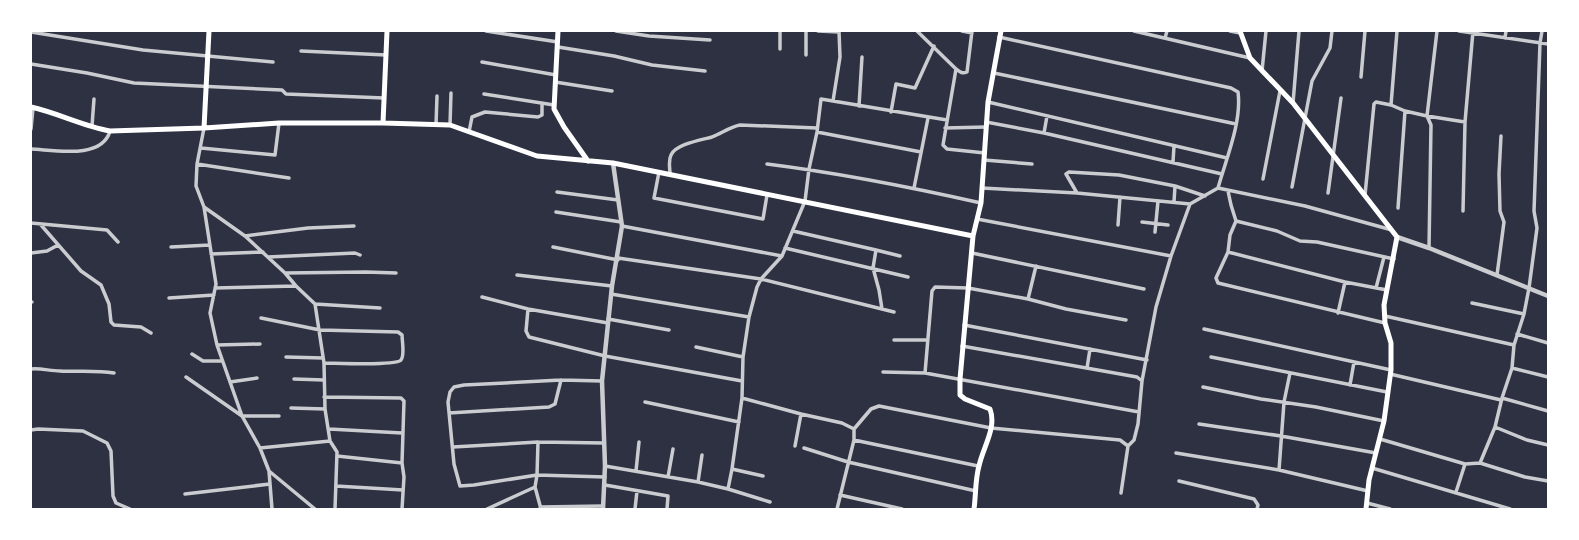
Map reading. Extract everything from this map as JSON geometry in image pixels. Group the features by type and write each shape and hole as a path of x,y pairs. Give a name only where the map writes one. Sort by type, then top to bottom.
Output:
{"main road":[{"path":"204,128 209,31"},
{"path":"383,123 387,31"},
{"path":"558,31 554,104 556,115 588,161"},
{"path":"974,509 978,466 991,428 993,416 990,409 965,399 960,395 960,379 973,236 981,203 988,102 1001,31"},
{"path":"1240,32 1250,58 1293,103 1397,237 1384,305 1385,323 1390,343 1390,372 1384,421 1372,468 1366,509"},
{"path":"32,107 92,126 110,130 204,128 279,123 383,123 450,125 536,156 613,163 973,236"}],"street":[{"path":"486,31 652,65 705,71"},
{"path":"616,31 649,36 710,40"},
{"path":"780,31 780,49"},
{"path":"806,31 806,54"},
{"path":"818,31 839,32 840,57 833,101"},
{"path":"917,31 960,73 967,72 972,32 962,31"},
{"path":"1134,31 1250,58"},
{"path":"1166,38 1167,31"},
{"path":"1230,31 1240,32"},
{"path":"1262,72 1266,31"},
{"path":"1293,103 1299,31"},
{"path":"1292,187 1312,81 1330,48 1332,31"},
{"path":"1361,77 1365,31"},
{"path":"1391,104 1397,31"},
{"path":"1429,248 1431,125 1428,116 1436,31"},
{"path":"1459,31 1548,44"},
{"path":"1505,38 1506,31"},
{"path":"1480,463 1495,427 1512,368 1514,345 1524,314 1529,288 1537,228 1534,211 1540,43 1542,31"},
{"path":"31,32 143,50 273,62"},
{"path":"1463,211 1465,122 1473,32"},
{"path":"982,188 1077,193 1190,204 1218,188 1236,124 1239,98 1238,92 1231,88 1000,37"},
{"path":"891,112 896,84 915,88 934,46"},
{"path":"302,51 386,54"},
{"path":"859,106 862,57"},
{"path":"482,62 556,75"},
{"path":"31,64 87,73 134,83 282,90 286,94 384,98"},
{"path":"956,69 943,145 947,149 985,153"},
{"path":"994,72 1236,124"},
{"path":"555,82 612,91"},
{"path":"1263,179 1280,91"},
{"path":"450,125 451,93"},
{"path":"484,94 554,104"},
{"path":"436,125 437,96"},
{"path":"1328,192 1341,98"},
{"path":"92,126 94,99"},
{"path":"728,489 742,398 744,357 749,317 757,287 761,280 782,256 805,201 821,99 891,112 947,120"},
{"path":"988,102 1227,158"},
{"path":"1365,195 1374,104 1376,102 1391,104 1404,111 1465,122"},
{"path":"469,132 472,117 485,112 538,118 542,115 542,103"},
{"path":"31,129 32,107"},
{"path":"1398,208 1404,111"},
{"path":"1044,133 1047,116"},
{"path":"914,188 928,118"},
{"path":"200,148 276,155 279,123"},
{"path":"945,128 986,125 1044,133 1222,174"},
{"path":"670,174 670,160 674,151 689,143 712,136 734,126 817,128"},
{"path":"204,128 197,164 196,186 204,207 216,284 210,313 216,345 242,416 260,448 269,471 272,509"},
{"path":"31,148 79,152 93,149 108,137 110,130"},
{"path":"816,132 921,152"},
{"path":"1497,275 1504,222 1500,211 1499,174 1501,136"},
{"path":"1173,162 1174,146"},
{"path":"984,160 1032,164"},
{"path":"538,442 535,487 541,508 603,508 605,466 602,381 612,286 618,259 622,224 613,163"},
{"path":"197,164 289,178"},
{"path":"767,164 809,169 914,188 981,203"},
{"path":"659,172 654,198 763,219 767,195"},
{"path":"1077,193 1067,178 1066,174 1069,172 1119,175 1175,186 1205,196"},
{"path":"1174,202 1175,186"},
{"path":"1218,188 1305,206 1392,231"},
{"path":"1228,190 1236,221 1230,235 1228,252 1216,278 1220,284 1385,323"},
{"path":"557,192 618,200"},
{"path":"1118,225 1120,197"},
{"path":"1155,232 1158,201"},
{"path":"1121,493 1128,446 1134,440 1138,424 1142,381 1156,307 1171,256 1190,204"},
{"path":"204,207 245,236 285,273 315,304 324,363 325,409 330,440 337,452 335,509"},
{"path":"556,212 782,256"},
{"path":"977,219 1171,256"},
{"path":"1236,221 1277,231 1300,241 1317,242 1394,258"},
{"path":"1142,222 1168,225"},
{"path":"31,223 107,230 118,242"},
{"path":"41,225 81,271 101,285 109,304 111,322 114,325 141,327 151,333"},
{"path":"245,236 308,228 354,226"},
{"path":"793,231 900,256"},
{"path":"1397,237 1429,248 1548,296"},
{"path":"31,253 48,251 58,245"},
{"path":"171,247 210,245"},
{"path":"553,246 618,259 761,280 894,312"},
{"path":"785,248 908,276"},
{"path":"876,250 873,268 882,309"},
{"path":"211,254 263,252"},
{"path":"1228,252 1345,282 1387,290"},
{"path":"267,257 355,253 360,255"},
{"path":"972,253 1144,289"},
{"path":"1376,288 1384,257"},
{"path":"1028,299 1036,266"},
{"path":"285,273 396,273"},
{"path":"516,275 612,286"},
{"path":"1338,313 1345,282"},
{"path":"215,288 296,286"},
{"path":"925,373 932,290 934,287 968,288 1126,320"},
{"path":"612,294 749,317"},
{"path":"169,298 214,295"},
{"path":"482,297 528,309 669,330"},
{"path":"1472,303 1524,314"},
{"path":"315,304 380,308"},
{"path":"528,309 526,331 529,337 605,356 742,381"},
{"path":"1385,316 1514,345"},
{"path":"261,318 320,330 398,332 402,335 403,356 398,362 379,364 324,363"},
{"path":"964,325 1147,360"},
{"path":"1204,329 1354,362 1548,411"},
{"path":"1517,334 1548,343"},
{"path":"894,340 927,340"},
{"path":"216,345 260,344"},
{"path":"962,346 1131,375 1142,381"},
{"path":"696,347 744,357"},
{"path":"1087,368 1090,349"},
{"path":"192,354 203,361 222,361"},
{"path":"286,357 323,358"},
{"path":"1211,357 1387,392"},
{"path":"1350,385 1354,362"},
{"path":"31,369 42,368 63,372 86,370 114,373"},
{"path":"1512,368 1548,377"},
{"path":"883,372 925,373 1139,412"},
{"path":"1279,470 1284,402 1290,373"},
{"path":"186,377 242,416 279,416"},
{"path":"230,382 257,378"},
{"path":"294,378 324,380"},
{"path":"602,381 562,380 464,385 454,387 450,392 448,402 454,464 460,486 537,475 605,477"},
{"path":"449,413 549,406 554,404 562,380"},
{"path":"1203,387 1384,421"},
{"path":"324,397 401,398 404,401 402,433 402,463 404,478 402,509"},
{"path":"742,398 842,424 854,429"},
{"path":"645,402 739,422"},
{"path":"836,509 854,440 854,429 871,409 879,406 991,428 1120,440 1128,446"},
{"path":"291,408 325,409"},
{"path":"795,446 801,414"},
{"path":"1199,424 1281,436 1376,453"},
{"path":"1495,427 1527,440 1548,445"},
{"path":"329,429 402,433"},
{"path":"31,430 82,431 107,443 111,450 113,496 116,503 130,509"},
{"path":"1380,438 1465,464 1480,463 1525,477 1548,481"},
{"path":"260,448 330,440"},
{"path":"854,440 978,466"},
{"path":"453,447 538,442 604,443"},
{"path":"636,471 638,442"},
{"path":"668,477 673,448"},
{"path":"804,448 848,462 976,492"},
{"path":"1176,453 1295,473 1368,491"},
{"path":"698,482 702,455"},
{"path":"337,456 402,463"},
{"path":"1456,492 1465,464"},
{"path":"605,466 698,482 728,489 770,502"},
{"path":"1372,468 1510,509"},
{"path":"732,469 763,476"},
{"path":"269,471 315,509"},
{"path":"1180,481 1254,499 1258,505 1257,509"},
{"path":"185,494 270,484"},
{"path":"605,485 668,496 667,509"},
{"path":"336,486 403,490"},
{"path":"487,509 535,487"},
{"path":"636,509 637,491"},
{"path":"840,495 902,509"},
{"path":"1367,503 1390,509"},
{"path":"1490,509 1491,504"}]}
